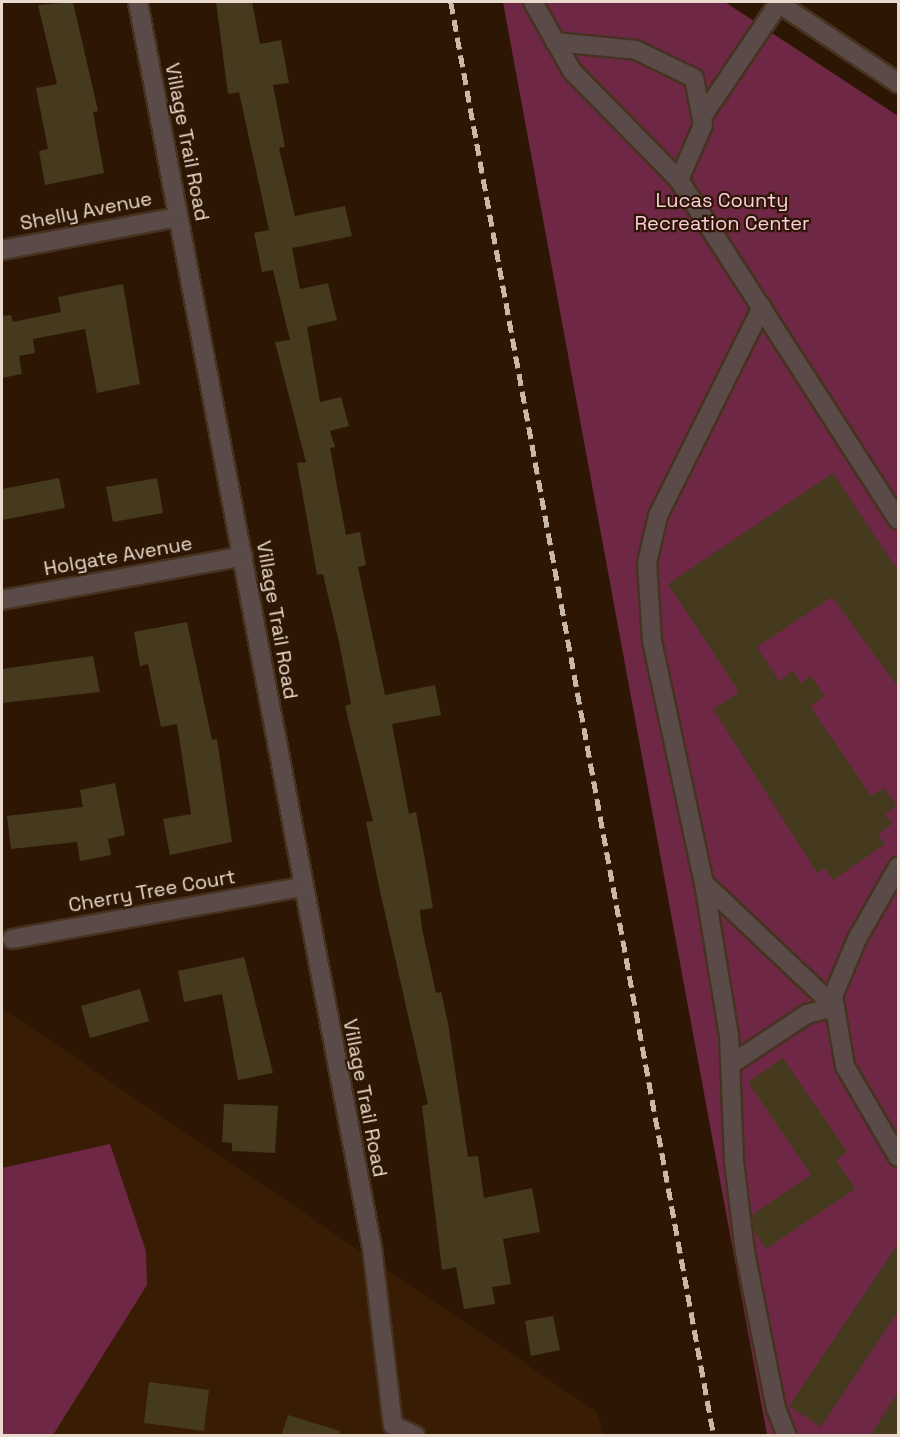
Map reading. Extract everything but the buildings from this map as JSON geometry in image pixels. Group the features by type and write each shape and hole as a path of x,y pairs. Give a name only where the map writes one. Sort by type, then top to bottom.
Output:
{"street":[{"name":"Village Trail Road","path":"138,2 243,556 301,887 372,1247 393,1425 416,1436"},
{"path":"533,2 572,71 679,180 898,520"},
{"path":"679,180 689,165 702,117 778,2 898,83"},
{"path":"555,42 636,50 667,60 694,78 702,117"},
{"name":"Shelly Avenue","path":"2,250 178,217"},
{"path":"762,307 658,516 647,563 652,640 704,883 730,1065 745,1252 776,1408 787,1436"},
{"name":"Holgate Avenue","path":"2,600 243,556"},
{"path":"898,867 856,939 833,996 845,1066 898,1157"},
{"path":"704,883 835,1007"},
{"name":"Cherry Tree Court","path":"12,939 301,887"},
{"path":"730,1065 807,1014 835,1007"}],"shaded area":[{"path":"2,1008 597,1412 604,1435 2,1435"}],"green space":[{"name":"Lucas County Recreation Center","path":"503,2 725,2 898,116 898,1435 767,1435"},
{"path":"110,1144 146,1251 147,1285 53,1435 2,1435 2,1168"}],"railway":[{"path":"451,2 714,1436"}]}
